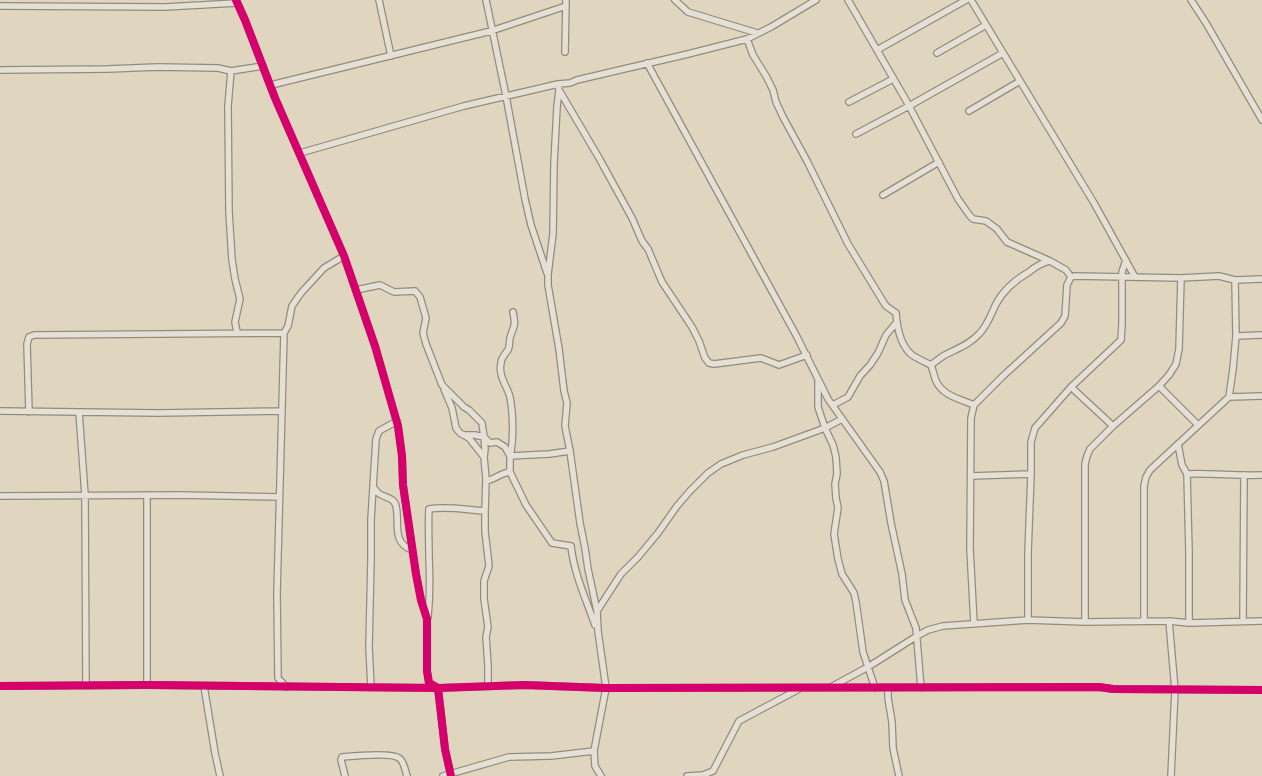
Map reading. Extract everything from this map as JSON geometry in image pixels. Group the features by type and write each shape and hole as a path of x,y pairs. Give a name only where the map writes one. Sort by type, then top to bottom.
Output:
{"street":[{"path":"379,0 392,56"},
{"path":"486,0 506,96 524,199 548,274"},
{"path":"675,0 688,12 757,33"},
{"path":"300,153 419,118 506,96 559,87 578,80 747,39 816,0"},
{"path":"848,0 909,106 958,199 970,216 973,219 986,222 997,229 1007,242 1066,270 1071,277"},
{"path":"877,50 966,0"},
{"path":"971,0 1094,203 1135,277"},
{"path":"1191,0 1262,120"},
{"path":"0,6 165,7 237,1 275,98 344,256 375,346 397,421 412,550 421,600 427,619"},
{"path":"270,85 491,31 566,3 565,52"},
{"path":"937,53 986,25"},
{"path":"747,39 753,55 773,90 783,117 848,244 886,306 896,313 897,322 907,349 916,358 930,365 936,381 945,392 950,396 974,405"},
{"path":"856,134 1003,53"},
{"path":"647,63 807,355 832,405 875,464 884,481 905,590 905,600 914,621 917,636 921,688"},
{"path":"0,70 158,67 218,68 231,71 263,66"},
{"path":"231,71 228,106 229,212 232,260 240,299 235,322 237,332"},
{"path":"849,102 893,79"},
{"path":"969,111 1020,81"},
{"path":"559,87 555,130 553,234 548,285 567,403 564,426 570,451 580,522 596,611 606,688 594,751 595,766 601,776"},
{"path":"559,87 648,249 662,282 692,327 709,363 761,358 779,365 807,355"},
{"path":"883,194 939,162"},
{"path":"286,687 278,678 279,497 284,332 288,326 292,306 301,293 324,268 344,256"},
{"path":"1028,620 1031,442 1035,428 1071,387 1121,340 1122,272 1126,260"},
{"path":"930,365 974,339 988,322 996,303 1008,286 1042,263 1050,261"},
{"path":"1071,277 1181,278 1219,276 1235,280 1262,279"},
{"path":"974,624 970,549 971,418 974,405 1061,323 1065,316 1067,285 1071,277"},
{"path":"1085,622 1085,464 1087,456 1090,449 1113,426 1159,386 1176,364 1179,349 1181,278"},
{"path":"1144,621 1144,486 1146,477 1150,470 1229,397 1236,336 1235,280"},
{"path":"356,290 380,285 394,292 412,290 417,293 426,318 424,338 452,408 456,428 484,457"},
{"path":"514,312 516,325 510,338 508,350 500,363 501,373 510,400 512,446 510,472 526,505 552,543 571,546 579,580 598,631"},
{"path":"832,405 848,397 860,376 876,357 886,335 897,322"},
{"path":"30,412 27,344 29,338 34,335 284,332"},
{"path":"1236,336 1262,335"},
{"path":"818,379 818,407 836,457 837,474 835,484 838,508 834,534 838,559 842,574 854,593 863,652 875,688"},
{"path":"442,385 482,423 486,481 484,531 488,566 484,581 484,600 488,627 486,637 488,686"},
{"path":"1159,386 1198,425"},
{"path":"1071,387 1113,426"},
{"path":"1229,397 1262,396"},
{"path":"0,412 168,413 282,411"},
{"path":"79,412 85,495 86,685"},
{"path":"596,611 621,574 638,558 677,506 708,473 721,464 743,455 773,447 825,428 842,419"},
{"path":"371,688 369,647 371,520 376,439 379,431 397,421"},
{"path":"465,436 475,435 484,437 490,443 497,442 505,447 510,456"},
{"path":"1178,444 1182,465 1187,474 1189,623"},
{"path":"510,456 570,451"},
{"path":"486,481 510,472"},
{"path":"971,476 1031,474"},
{"path":"1187,474 1262,475"},
{"path":"1243,621 1244,475"},
{"path":"373,487 376,492 391,499 396,504 399,538 406,548 412,550"},
{"path":"0,496 147,495 279,497"},
{"path":"147,495 147,685"},
{"path":"438,688 429,683 428,677 429,509 438,507 485,511"},
{"path":"830,688 917,636 928,630 943,626 1028,620 1085,622 1169,621 1189,623 1262,621"},
{"path":"1169,621 1175,690 1171,776"},
{"path":"0,686 147,685 438,688 524,685 606,688 1099,687 1113,689 1262,690"},
{"path":"204,686 220,776"},
{"path":"438,688 445,749 451,775"},
{"path":"688,776 703,775 713,771 739,721 801,688"},
{"path":"888,688 893,748 899,776"},
{"path":"443,776 509,757 551,756 594,751"},
{"path":"345,776 340,760 342,757 389,755 397,756 401,760 407,776"}],"cycle path":[{"path":"236,0 275,98 344,256 375,346 398,426 403,485 416,574 427,619 427,671 429,683 438,688 445,749 451,776"},
{"path":"0,686 147,685 438,688 524,685 606,688 1099,687 1113,689 1262,690"}]}
